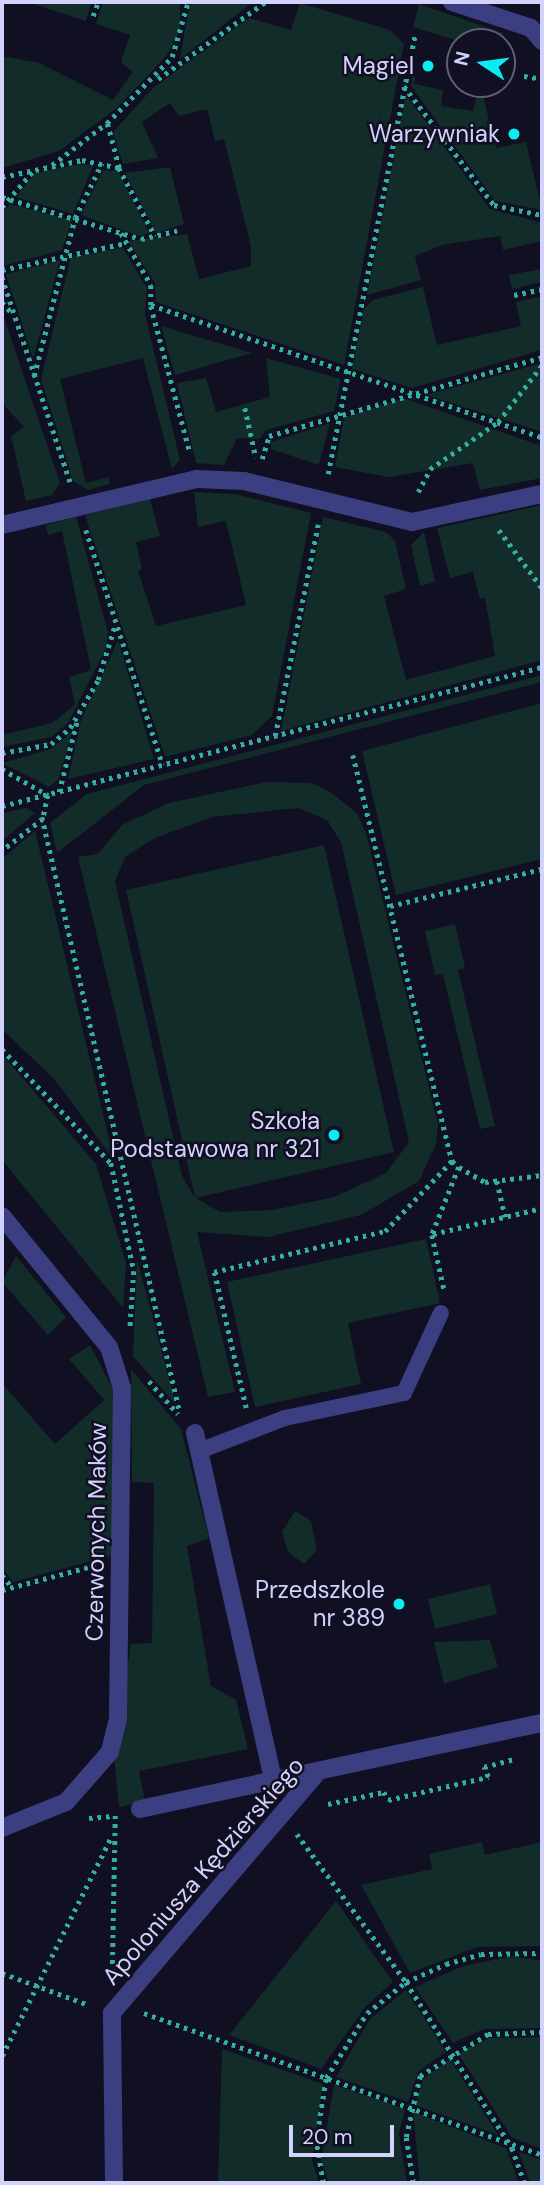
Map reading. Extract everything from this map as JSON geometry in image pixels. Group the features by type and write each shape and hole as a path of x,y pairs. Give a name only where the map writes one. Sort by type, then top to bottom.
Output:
{"street":[{"path":"452,2 531,28 542,41"},
{"path":"2,525 197,479 244,481 412,522 542,494"},
{"name":"Czerwonych Maków","path":"2,1216 122,1361 118,1718 110,1752 66,1802 2,1828"},
{"path":"197,1442 273,1780"},
{"name":"Apoloniusza Kędzierskiego","path":"114,2183 112,2013 319,1770 542,1723"},
{"path":"140,1809 319,1770"}],"lane":[{"path":"197,1442 404,1393 441,1313"}],"path":[{"path":"93,16 98,2"},
{"path":"150,85 183,33 187,2"},
{"path":"50,166 107,123 150,85 265,2"},
{"path":"275,736 415,34"},
{"path":"524,76 542,79"},
{"path":"404,86 494,205 542,215"},
{"path":"107,123 119,168 155,236"},
{"path":"2,177 50,166 102,163 119,168"},
{"path":"34,377 75,218 102,163"},
{"path":"2,207 33,170"},
{"path":"2,197 121,233 155,236 177,231"},
{"path":"121,233 151,285 151,305 197,479"},
{"path":"2,270 66,253 125,243"},
{"path":"2,277 163,765"},
{"path":"514,295 542,289"},
{"path":"2,302 14,315"},
{"path":"151,305 542,437"},
{"path":"245,408 259,471 269,436 409,393 542,357"},
{"path":"382,514 421,491 430,469 498,422 542,365"},
{"path":"482,507 542,587"},
{"path":"59,792 78,719 115,625"},
{"path":"2,806 542,667"},
{"path":"2,753 51,744 78,719"},
{"path":"353,755 452,1161 485,1182 542,1175"},
{"path":"2,769 48,795"},
{"path":"48,795 42,817 181,1418"},
{"path":"2,851 42,817"},
{"path":"390,906 542,869"},
{"path":"2,1049 111,1163 122,1203 134,1271 122,1361 181,1418 197,1442"},
{"path":"252,1431 214,1272 385,1231 452,1161"},
{"path":"441,1313 446,1301 432,1235 459,1167"},
{"path":"497,1181 505,1217"},
{"path":"122,1203 131,1199"},
{"path":"432,1235 542,1208"},
{"path":"2,1591 120,1558"},
{"path":"2,1575 12,1587"},
{"path":"315,1810 384,1791 388,1800 488,1777 484,1767 519,1758"},
{"path":"2,1973 112,2013 112,1816"},
{"path":"2,2056 112,1835"},
{"path":"303,1842 406,1982 508,2142 525,2183"},
{"path":"323,2183 316,2141 327,2078 367,2013 406,1982 481,1954 542,1953"},
{"path":"155,2015 542,2155"},
{"path":"414,2183 406,2159 411,2108 420,2076 452,2053 488,2034 542,2032"}],"green space":[{"path":"27,2 92,2 86,21"},
{"path":"103,2 180,2 180,30 167,55 117,108 59,151 2,168 2,56 39,63 113,100 133,72 121,62 130,35 96,24"},
{"path":"190,2 253,2 180,59"},
{"path":"300,3 390,30 404,44 344,365 156,302 155,283 128,241 187,234 199,279 251,266 251,246 224,139 215,141 207,109 179,116 170,103 142,122 158,158 123,164 113,132 153,88 249,18 291,30"},
{"path":"419,4 489,28 446,28 446,37 413,27"},
{"path":"415,59 415,84 443,90 441,106 473,111 476,98 484,98 496,148 526,142 542,210 495,201 411,86"},
{"path":"406,95 490,209 542,223 542,241 503,250 500,236 442,245 415,256 421,280 367,295"},
{"path":"81,164 93,166 73,214 16,197 35,173"},
{"path":"170,167 184,224 156,233 125,173"},
{"path":"103,170 118,171 149,233 139,236 81,215"},
{"path":"10,204 72,220 62,250 3,266 2,212"},
{"path":"123,248 147,288 145,314 180,460 172,469 143,358 60,379 86,483 109,477 109,484 88,490 73,481 41,379 71,257"},
{"path":"60,260 33,359 6,274"},
{"path":"542,269 542,282 512,289 509,275"},
{"path":"423,287 437,345 521,326 516,302 542,296 542,350 412,388 352,369 364,309 373,300"},
{"path":"2,312 60,483 52,495 26,501 11,436 24,427 2,403"},
{"path":"161,326 252,353 175,375"},
{"path":"266,358 341,379 334,411 266,430 259,439 237,438 224,465 196,463 177,383 206,378 216,412 270,397"},
{"path":"542,363 542,432 426,395"},
{"path":"403,398 542,446 542,478 480,490 473,463 389,477 335,467 344,418"},
{"path":"330,423 319,465 271,449 271,442"},
{"path":"194,492 235,494 311,513 272,716 252,735 165,757 85,515 150,499 160,536 136,542 142,569 138,571 156,626 246,605 226,521 198,527"},
{"path":"542,505 542,660 281,731 323,517 386,532 395,541 406,589 384,596 406,680 495,656 485,598 480,599 473,572 450,578 437,528"},
{"path":"76,517 108,632 106,648 68,723 51,737 2,747 2,735 52,723 75,705 69,677 91,670 62,531 48,535 46,525"},
{"path":"424,532 435,582 420,586 411,545"},
{"path":"118,640 154,759 68,779 81,720"},
{"path":"542,675 542,682 144,785 57,853 50,823 87,794"},
{"path":"542,703 542,859 396,895 362,751"},
{"path":"72,732 58,780 49,787 2,763 51,749"},
{"path":"267,782 311,783 329,791 357,813 366,833 438,1124 436,1144 419,1181 361,1215 268,1237 197,1232 235,1392 208,1397 78,857 98,854 122,825 169,803","holes":["298,808 327,820 341,842 409,1142 386,1173 334,1197 273,1210 220,1212 196,1198 394,1152 324,845 126,890 195,1198 182,1176 115,881 125,857 155,838 212,817"]},
{"path":"26,808 35,813 2,841 2,813"},
{"path":"35,831 114,1160 56,1081 2,1029 2,859"},
{"path":"455,924 465,968 458,970 495,1126 480,1129 443,974 435,975 425,931"},
{"path":"2,1054 96,1164 126,1263 123,1308 2,1160"},
{"path":"426,1239 440,1303 348,1323 361,1384 255,1407 227,1282"},
{"path":"16,1256 66,1317 48,1335 2,1282"},
{"path":"137,1259 176,1405 133,1356"},
{"path":"90,1345 113,1389 114,1555 13,1582 2,1568 2,1383 55,1444 104,1400 69,1359"},
{"path":"131,1369 181,1429 209,1538 187,1546 211,1686 236,1700 248,1749 139,1771 145,1801 119,1807 114,1754 131,1644 152,1643 154,1483 132,1482"},
{"path":"295,1511 311,1521 317,1550 304,1564 288,1552 282,1532"},
{"path":"490,1584 497,1614 435,1629 428,1599"},
{"path":"490,1640 498,1667 444,1684 434,1642"},
{"path":"482,1842 485,1855 542,1842 542,1946 477,1947 410,1973 361,1885 432,1869 429,1854"},
{"path":"336,1901 393,1982 365,2007 321,2069 229,2035"},
{"path":"512,1956 542,1961 542,2028 484,2029 453,2043 415,1987 463,1966"},
{"path":"406,1990 446,2052 418,2072 408,2102 336,2077 370,2019"},
{"path":"542,2037 542,2149 512,2138 458,2053 489,2038"},
{"path":"222,2049 323,2084 312,2160 319,2183 218,2183"},
{"path":"450,2059 498,2135 415,2105 423,2079"},
{"path":"334,2085 405,2109 399,2134 407,2183 329,2183 321,2160"},
{"path":"413,2112 506,2148 519,2183 420,2183"},
{"path":"519,2152 542,2160 542,2183 530,2183"}],"place":[{"name":"Magiel","path":"428,66"},
{"name":"Warzywniak","path":"514,134"},
{"name":"Szkoła Podstawowa nr 321","path":"334,1135"},
{"name":"Przedszkole nr 389","path":"399,1604"}]}
